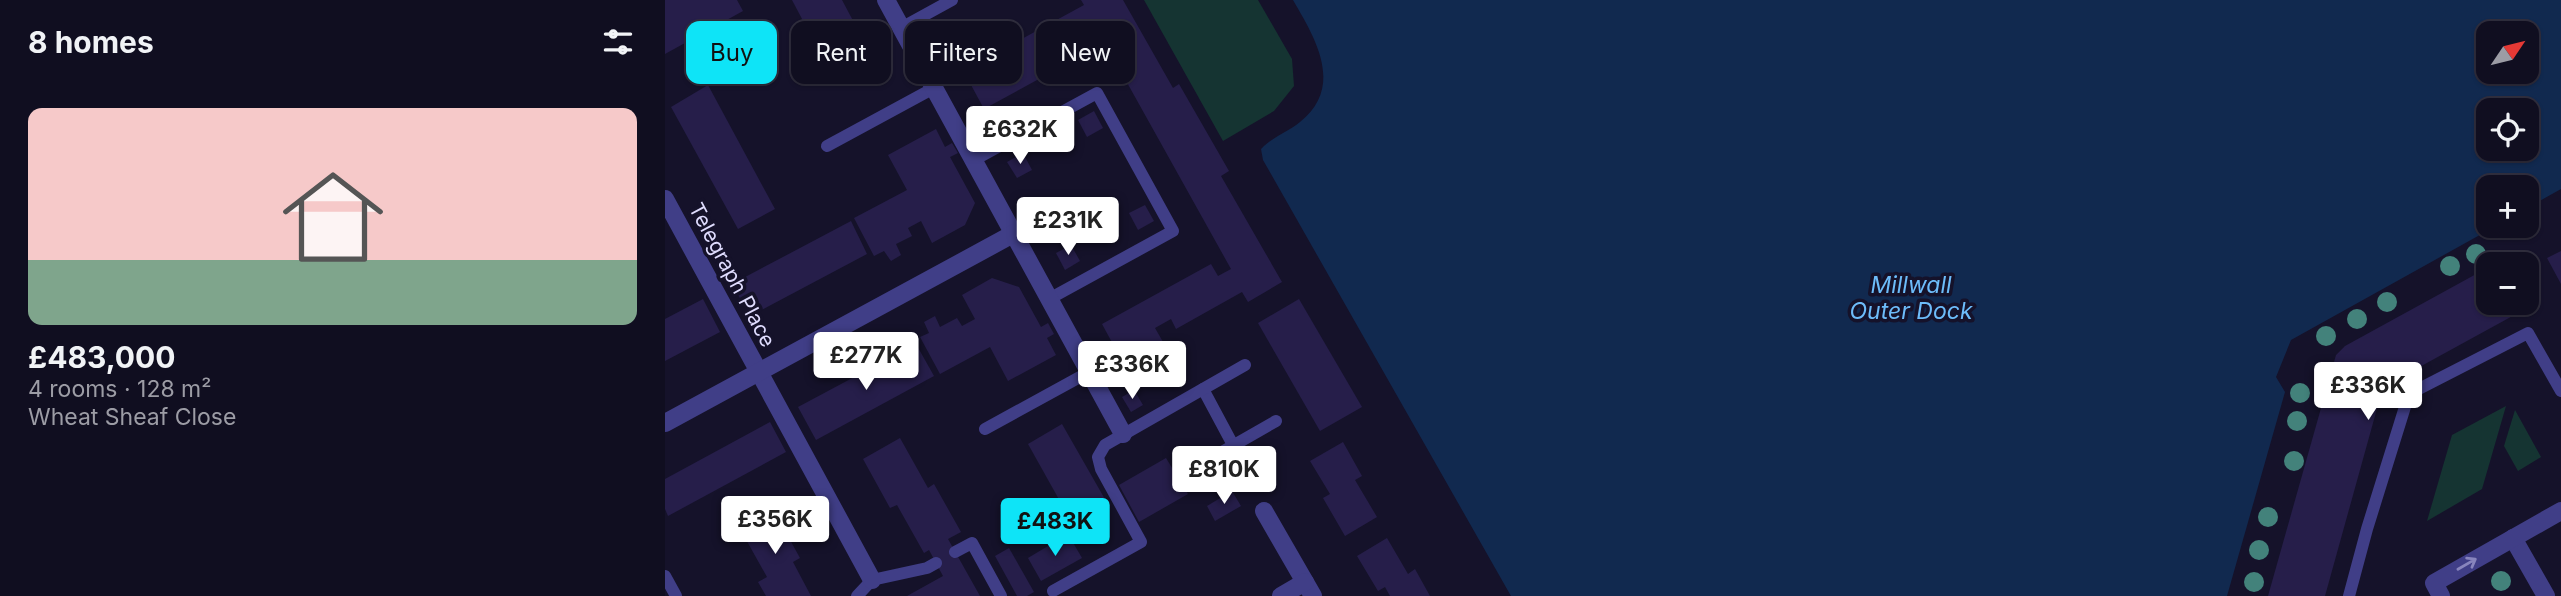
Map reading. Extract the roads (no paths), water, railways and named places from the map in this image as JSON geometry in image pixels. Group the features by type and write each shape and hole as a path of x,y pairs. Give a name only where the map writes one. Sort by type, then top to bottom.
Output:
{"street":[{"path":"886,0 1123,434"},
{"name":"Telegraph Place","path":"665,199 872,580"},
{"name":"Telegraph Place","path":"665,424 1015,233"},
{"path":"1264,511 1309,589 1281,596"},
{"path":"2441,596 2434,583 2561,511"},
{"path":"2513,538 2546,596"}],"lane":[{"path":"901,28 952,0"},
{"path":"827,146 934,88"},
{"path":"974,160 1097,93 1173,231 1049,299"},
{"path":"2349,596 2409,394 2528,333 2561,391"},
{"path":"1053,591 1141,542 1101,469 1098,457 1105,445 1245,365"},
{"path":"985,429 1089,372"},
{"path":"1203,389 1233,445"},
{"path":"1201,464 1276,421"},
{"path":"955,552 972,543 1002,596"},
{"path":"857,596 872,580 927,568 936,563"},
{"path":"665,576 676,596"}],"water":[{"name":"Millwall Outer Dock","path":"1293,0 2561,0 2561,189 2539,201 2539,175 2476,175 2476,237 2291,340 2276,377 2285,392 2227,596 1511,596 1263,160 1261,149 1300,122 1314,108 1321,93 1322,62 1310,30"}]}
